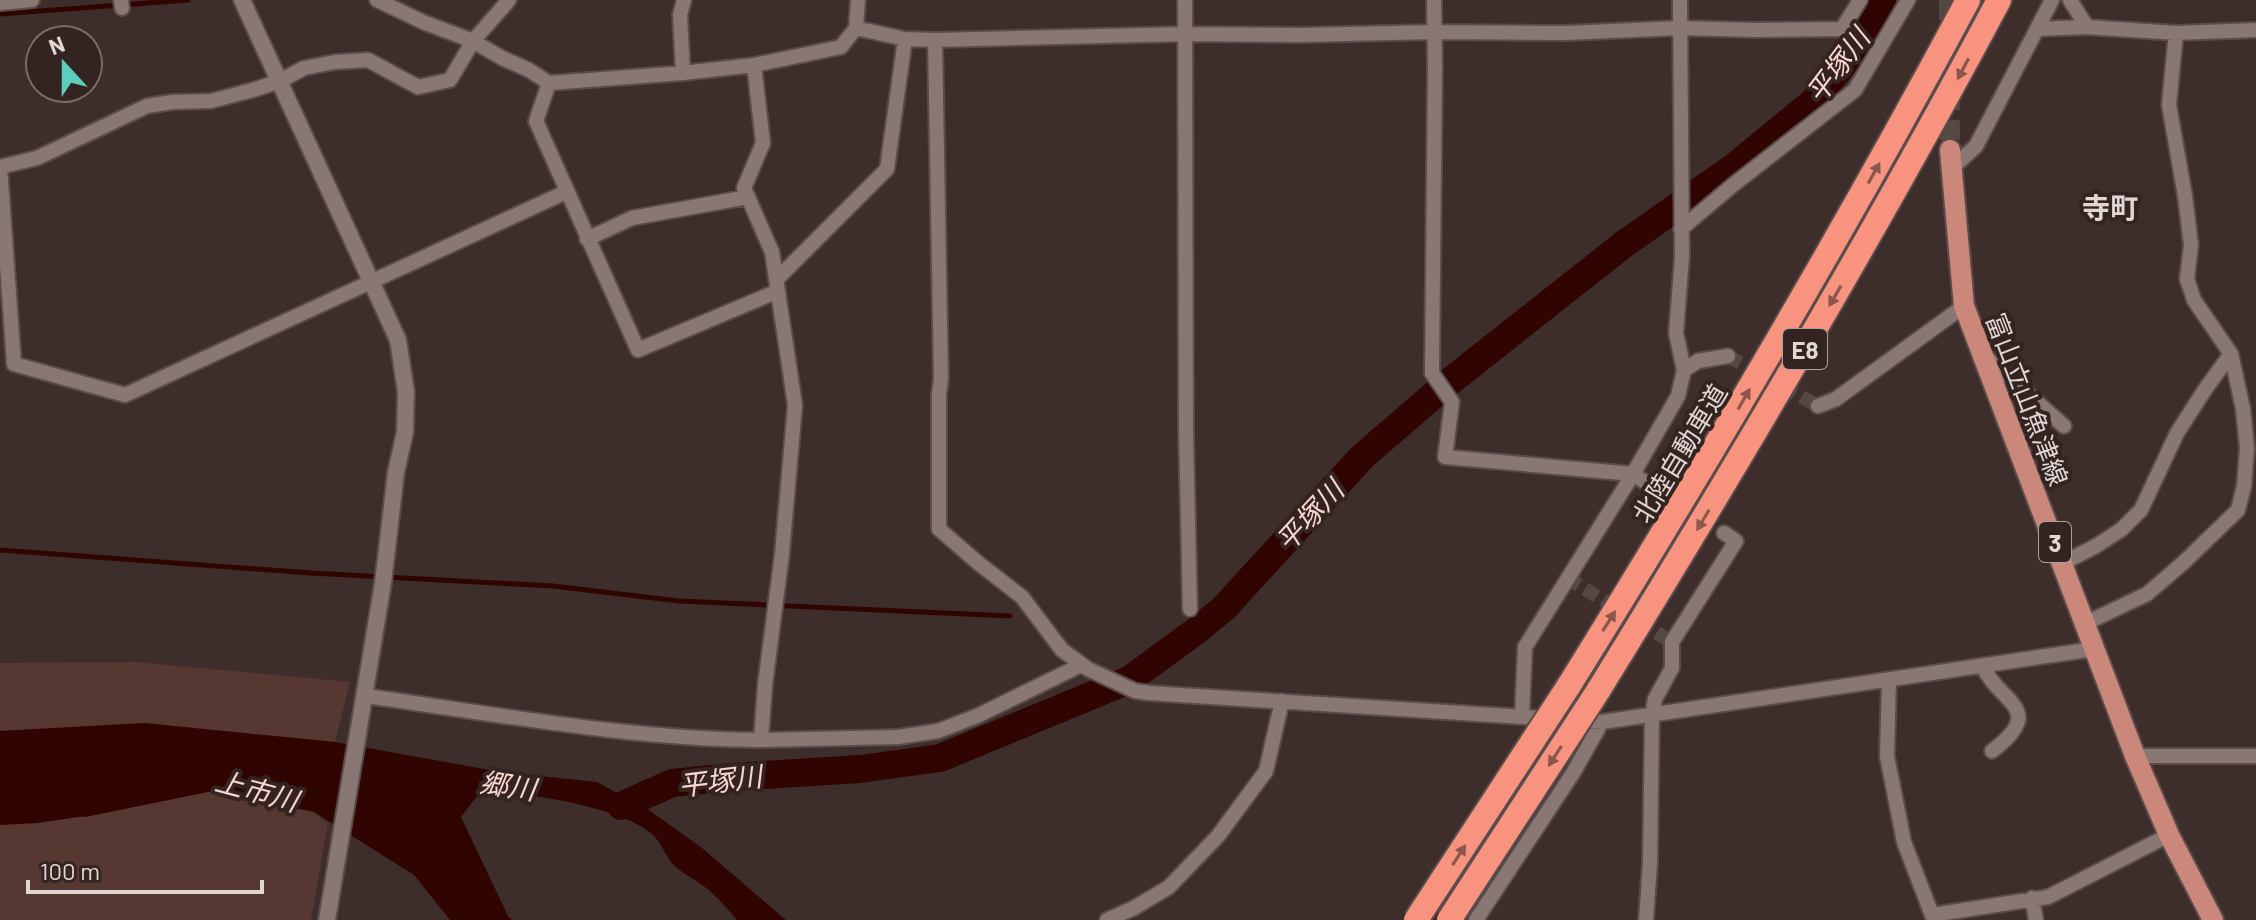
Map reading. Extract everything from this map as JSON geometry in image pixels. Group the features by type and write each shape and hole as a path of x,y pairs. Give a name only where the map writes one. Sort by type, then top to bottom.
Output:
{"highway":[{"name":"北陸自動車道","path":"1416,920 1657,545 1810,287 1968,0"},
{"name":"E8","path":"1449,920 1677,563 1817,328 1929,132 1999,0"}],"main road":[{"name":"富山立山魚津線","path":"1951,159 1964,306 2135,756 2169,835 2213,920"}],"street":[{"path":"0,3 32,0"},
{"path":"242,0 398,340 406,392 405,432 396,472 383,583 327,920"},
{"path":"377,0 473,41 549,83 754,65 841,47 856,28 858,0"},
{"path":"509,0 473,41 450,80 418,87 368,60 335,62 304,68 280,81 211,101 147,106 37,158 0,167 7,363 125,395 566,192"},
{"path":"683,73 680,15 684,0"},
{"path":"1185,0 1186,433 1190,609"},
{"path":"1434,0 1432,373 1452,402 1445,457 1633,474 1648,484"},
{"path":"1522,716 1525,647 1678,396 1684,370 1676,333 1682,257 1680,0"},
{"path":"856,28 905,39 935,40 1186,34 1566,33 1679,28 1842,29 1860,0"},
{"path":"1681,229 1855,90 1908,0"},
{"path":"1951,159 1976,146 2052,0"},
{"path":"2070,0 2087,27"},
{"path":"2037,29 2087,27 2176,33 2256,30"},
{"path":"2086,623 2147,594 2183,563 2238,510 2244,486 2247,448 2243,409 2231,354 2194,300 2187,279 2191,245 2169,105 2176,33"},
{"path":"549,83 536,121 638,350 777,286 887,169 905,39"},
{"path":"935,40 941,379 939,529 1022,597 1062,650 1085,667 1135,691 1602,722 2094,649"},
{"path":"754,65 763,143 744,188 772,252 795,405 761,740"},
{"path":"587,239 632,218 748,197"},
{"path":"1818,406 1836,399 1964,306"},
{"path":"1982,354 2064,426"},
{"path":"2063,563 2122,529 2141,510 2177,433 2231,354"},
{"path":"1684,370 1698,361 1728,356"},
{"path":"1646,920 1655,699 1672,668 1672,642 1736,541 1724,533"},
{"path":"1983,666 1989,679 2015,704 2018,720 2014,732 1992,751"},
{"path":"364,700 713,740 898,737 938,731 1085,667"},
{"path":"1889,680 1887,756 1904,842 1932,915 2048,897 2169,835"},
{"path":"1107,920 1169,887 1218,836 1266,771 1282,701"},
{"path":"1476,920 1573,773 1602,722"},
{"path":"2135,756 2256,756"},
{"path":"2032,898 2036,920"}],"shaded area":[{"path":"136,662 350,682 335,742 144,723 0,731 0,663"},
{"path":"208,791 308,808 328,824 311,920 0,920 0,800 85,817"}],"water":[{"name":"郷川","path":"144,723 335,742 495,771 597,782 649,810 702,848 786,920 737,920 708,889 673,865 656,838 637,824 595,808 521,794 481,791 461,817 512,920 450,920 414,875 314,812 213,791 85,817 0,800 0,731"}],"waterway":[{"path":"0,14 188,0"},
{"name":"平塚川","path":"621,806 672,783 860,769 940,758 1129,680 1224,608 1362,457 1443,387 1624,244 1734,167 1813,102 1853,52 1882,0"},
{"path":"0,550 311,573 553,586 679,601 1010,616"},
{"name":"上市川","path":"0,811 78,803"}],"tunnel":[{"path":"1949,0 1950,150"},
{"path":"1728,356 1818,406"},
{"path":"1648,484 1724,533"},
{"path":"1567,578 1672,642"}],"district":[{"name":"寺町","path":"2110,207"}]}
